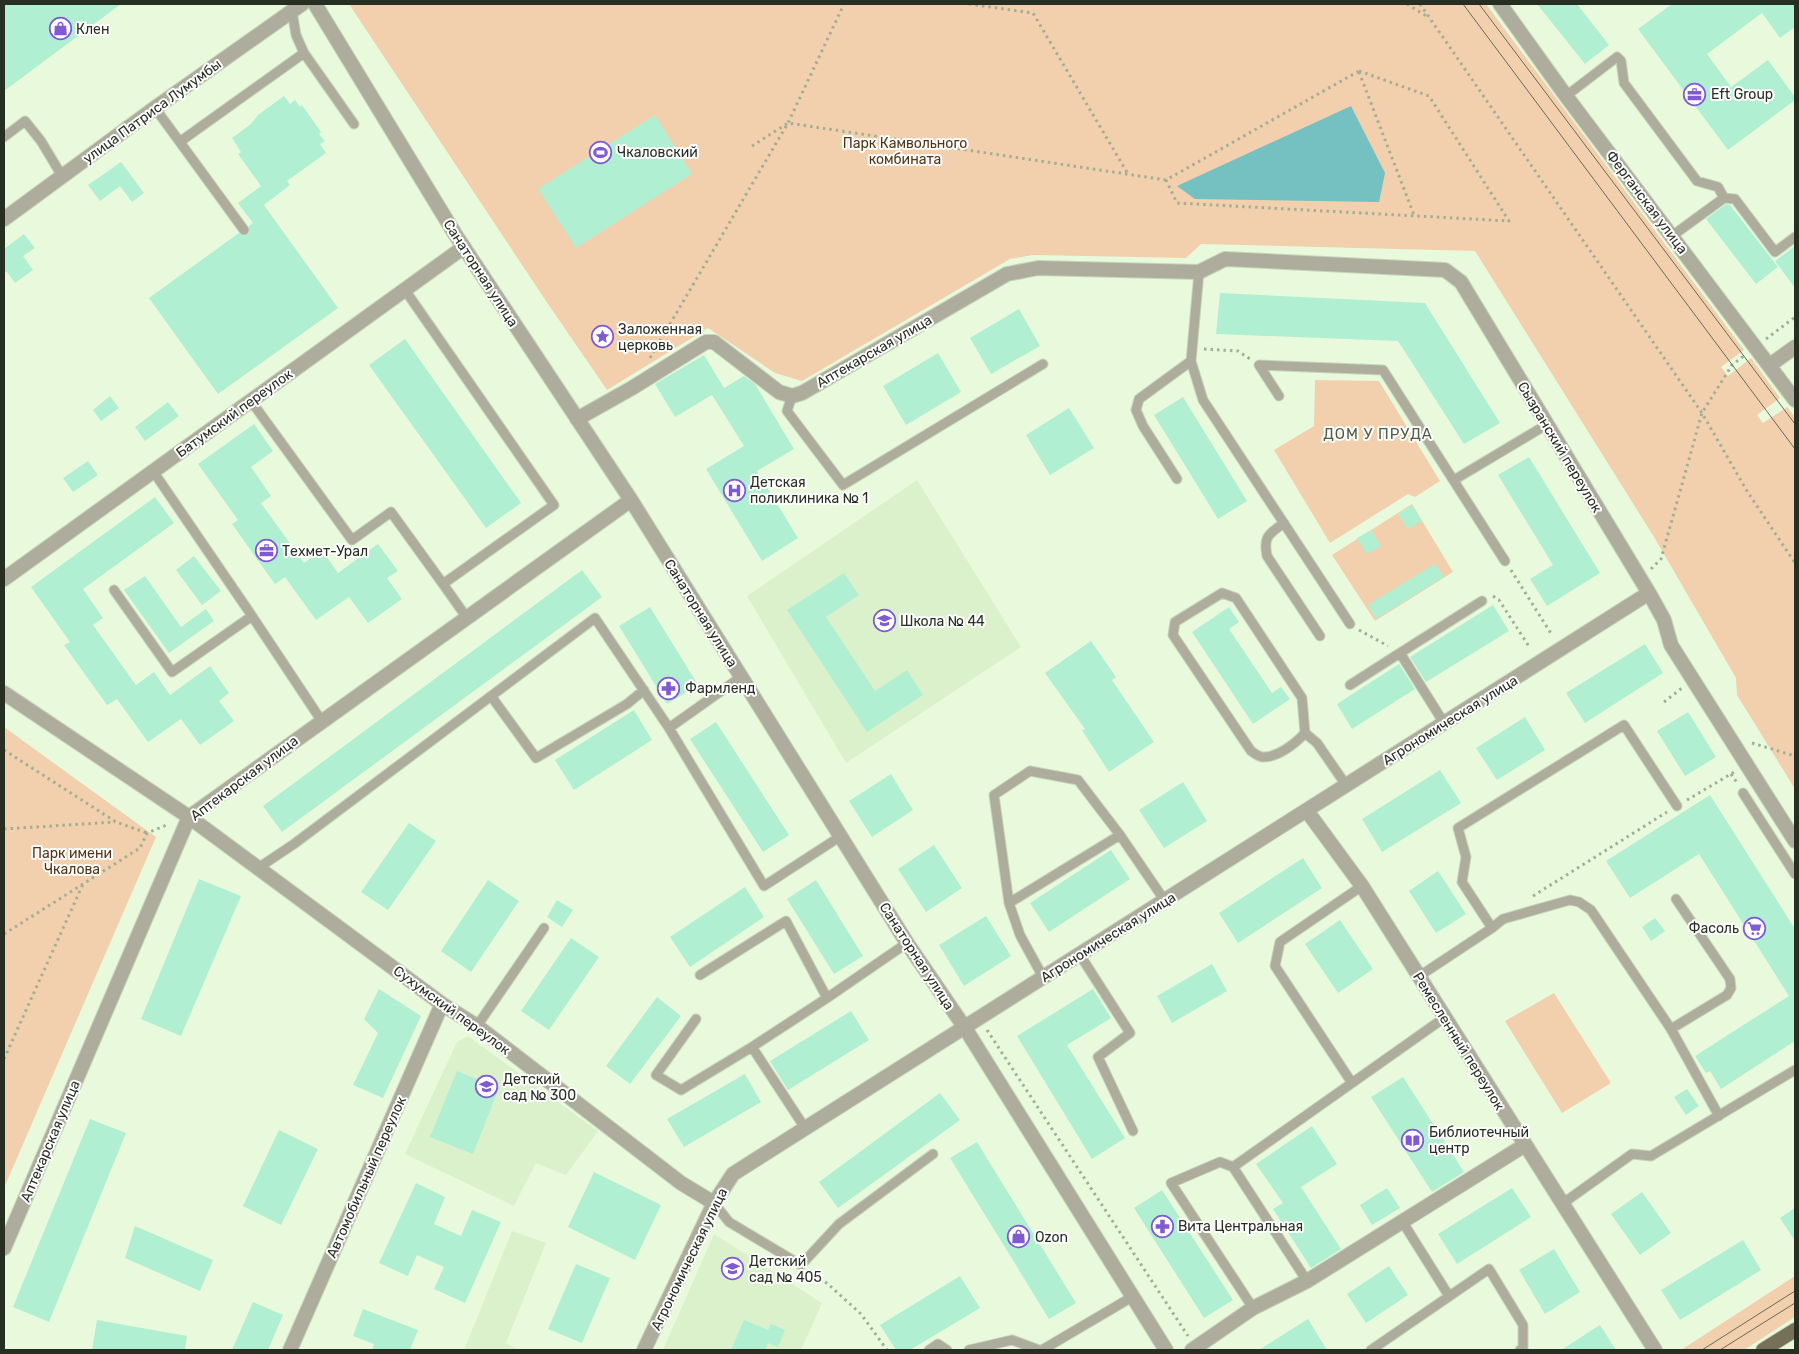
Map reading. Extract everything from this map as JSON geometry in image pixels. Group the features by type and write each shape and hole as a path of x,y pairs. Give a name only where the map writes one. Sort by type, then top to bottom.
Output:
{"main road":[{"path":"1763,1350 1795,1330"}],"street":[{"name":"Санаторная улица","path":"315,4 464,247 631,500 907,943 965,1028 1166,1350"},
{"name":"Ферганская улица","path":"1500,4 1566,96 1757,346 1795,400"},
{"name":"улица Патриса Лумумбы","path":"4,219 297,7"},
{"name":"Батумский переулок","path":"4,579 464,247"},
{"name":"Сызранский переулок","path":"1199,272 1225,260 1445,270 1461,282 1649,593 1664,620 1671,645 1795,841"},
{"name":"Аптекарская улица","path":"792,396 802,393 1007,274 1038,268 1199,272"},
{"path":"577,420 706,342 714,342 778,392 792,396"},
{"path":"1770,365 1795,347"},
{"name":"Аптекарская улица","path":"4,1248 189,817 631,500"},
{"name":"Агрономическая улица","path":"644,1350 714,1203 733,1174 1649,593"},
{"name":"Сухумский переулок","path":"4,693 189,817 442,1004 476,1026 681,1183 714,1203"},
{"name":"Ремесленный переулок","path":"1306,811 1362,886 1654,1350"},
{"name":"Автомобильный переулок","path":"290,1350 442,1004"},
{"path":"1194,1349 1253,1308 1307,1280 1525,1145"}],"lane":[{"path":"297,7 296,35 304,53 354,124"},
{"path":"181,141 304,53"},
{"path":"1566,96 1617,57 1621,61 1624,83 1697,180 1718,187 1724,198"},
{"path":"155,108 181,141 244,230"},
{"path":"4,137 25,121 41,141 62,176"},
{"path":"1672,236 1724,198 1735,199 1775,252 1795,237"},
{"path":"1199,272 1191,362 1203,400 1350,624"},
{"path":"405,290 554,505 443,584"},
{"path":"1177,479 1143,426 1136,410 1138,399 1191,362"},
{"path":"792,396 787,411 843,485 1043,364"},
{"path":"1259,365 1279,396"},
{"path":"1259,365 1383,370 1505,561"},
{"path":"251,401 352,540 391,512 467,618"},
{"path":"1454,480 1546,425"},
{"path":"153,471 322,720"},
{"path":"1284,524 1266,538 1267,556 1320,636"},
{"path":"114,590 172,672 252,616"},
{"path":"1222,593 1236,598 1302,698 1304,733 1298,741 1273,756 1261,757 1251,751 1173,635 1175,622 1222,593"},
{"path":"1350,685 1482,601"},
{"path":"258,868 294,844 595,618 669,728 764,886 841,836"},
{"path":"1400,653 1444,723"},
{"path":"669,728 741,678"},
{"path":"491,696 536,758 627,704 644,690"},
{"path":"1492,928 1462,882 1466,857 1458,828 1624,725 1677,806"},
{"path":"1304,733 1317,742 1346,785"},
{"path":"1043,977 1020,935 1009,903 994,795 1030,771 1078,780 1120,835 1165,901"},
{"path":"1743,793 1795,874"},
{"path":"1009,903 1120,835"},
{"path":"1352,1083 1275,966 1280,942 1362,886"},
{"path":"1671,1029 1727,995 1731,988 1730,979 1676,899"},
{"path":"1418,977 1503,919 1570,900 1579,902 1591,910 1671,1029 1719,1116"},
{"path":"700,976 786,921 827,998"},
{"path":"476,1026 544,928"},
{"path":"696,1019 656,1075 681,1090 752,1047 907,943"},
{"path":"1080,955 1130,1033 1098,1057 1134,1131"},
{"path":"1233,1167 1444,1018"},
{"path":"752,1047 805,1128"},
{"path":"1562,1204 1632,1154 1651,1156 1795,1070"},
{"path":"714,1203 729,1222 801,1265 839,1224 933,1154"},
{"path":"1253,1308 1170,1183 1220,1162 1233,1167 1307,1280"},
{"path":"1402,1221 1448,1296"},
{"path":"1372,1350 1489,1269 1523,1325 1523,1349 1520,1350"},
{"path":"969,1350 1012,1340 1041,1350 1132,1297"},
{"path":"929,1350 938,1344 947,1350"}],"path":[{"path":"647,363 788,123 844,4"},
{"path":"969,4 1033,13 1128,174"},
{"path":"1407,4 1428,17"},
{"path":"1420,4 1702,413 1747,490 1795,563"},
{"path":"752,146 788,123 1166,180 1359,71 1429,96 1509,220 1177,203 1166,180"},
{"path":"1359,71 1414,215"},
{"path":"1641,581 1661,559 1702,413 1732,365 1795,317"},
{"path":"1192,348 1238,351 1259,365"},
{"path":"1505,561 1552,635"},
{"path":"1482,601 1493,596 1499,600 1530,648"},
{"path":"1350,624 1400,653"},
{"path":"1664,702 1693,680"},
{"path":"1730,737 1795,756"},
{"path":"4,750 116,822 147,833 189,817"},
{"path":"1526,902 1541,890 1747,765"},
{"path":"4,829 116,822"},
{"path":"4,934 140,848 147,833"},
{"path":"4,1059 83,884"},
{"path":"978,1017 1194,1349"},
{"path":"801,1265 828,1284 861,1314 887,1350"}],"shaded area":[{"name":"Школа № 44","path":"917,480 1021,647 846,763 747,596"},
{"name":"Детский сад № 300","path":"468,1036 598,1131 566,1175 536,1163 514,1206 405,1154 457,1042"},
{"path":"512,1231 546,1243 506,1343 519,1350 464,1350"},
{"name":"Детский сад № 405","path":"714,1234 822,1303 801,1350 663,1350"}],"green space":[{"name":"Парк Камвольного комбината","path":"349,4 1486,4 1744,350 1721,367 1728,376 1751,358 1780,398 1757,415 1763,423 1787,407 1795,417 1795,789 1737,695 1736,678 1654,537 1475,251 1201,244 1186,258 1033,255 1010,259 802,381 775,373 708,328 607,390"},
{"path":"1315,380 1379,381 1440,481 1415,497 1408,494 1330,543 1274,450 1314,426"},
{"path":"1412,504 1453,572 1375,621 1332,555"},
{"name":"Парк имени Чкалова","path":"4,727 156,837 4,1188"},
{"path":"1554,993 1611,1083 1562,1113 1505,1021"},
{"path":"1795,1276 1795,1317 1744,1350 1681,1350"}],"water":[{"path":"1351,106 1385,173 1379,202 1195,199 1177,186"}],"building":[{"name":"Клен","path":"4,4 121,4 4,91"},
{"path":"1537,4 1577,4 1609,45 1585,64"},
{"path":"1672,4 1795,4 1795,27 1780,38 1762,13 1707,54 1731,87 1768,60 1795,97 1795,100 1728,150 1638,29"},
{"path":"284,96 290,104 295,100 300,107 302,105 321,132 319,134 325,141 320,144 326,153 287,181 290,185 264,205 338,308 218,394 149,298 239,233 244,236 249,233 249,226 253,223 238,203 261,186 238,154 241,152 232,138 251,124 258,115"},
{"path":"655,115 692,174 576,248 538,189"},
{"path":"121,162 144,193 132,202 120,186 100,201 88,185"},
{"path":"1726,204 1730,205 1778,267 1756,284 1706,219"},
{"path":"24,234 35,248 23,256 33,270 15,283 7,272 4,272 4,249"},
{"path":"1795,246 1795,288 1775,261"},
{"path":"1220,293 1425,303 1500,423 1464,444 1398,341 1216,334"},
{"path":"1019,309 1040,346 991,374 970,338"},
{"path":"405,339 521,503 486,528 369,365"},
{"path":"938,353 961,392 906,425 883,386"},
{"path":"704,355 724,388 744,376 755,384 794,449 757,471 798,538 762,561 706,469 744,446 712,395 675,417 655,384"},
{"path":"110,396 119,408 101,421 93,410"},
{"path":"1183,397 1247,501 1218,519 1154,415"},
{"path":"168,402 179,416 145,441 135,427"},
{"path":"1069,408 1094,448 1050,475 1026,435"},
{"path":"254,424 273,451 251,467 271,496 261,503 304,563 322,550 338,573 378,544 398,571 387,578 402,599 368,623 349,597 316,620 285,577 275,584 232,524 238,520 198,464"},
{"path":"1529,457 1600,573 1547,606 1530,579 1553,565 1498,475"},
{"path":"88,461 98,475 73,492 63,478"},
{"path":"155,497 174,523 83,589 103,618 93,625 136,685 154,672 170,695 210,666 229,693 219,701 234,721 200,745 181,719 148,742 117,699 107,705 64,645 70,642 31,587"},
{"path":"1412,505 1422,521 1408,529 1398,514"},
{"path":"1371,530 1381,546 1367,554 1357,538"},
{"path":"194,556 221,591 202,605 176,570"},
{"path":"1435,564 1444,577 1376,619 1368,605"},
{"path":"582,570 602,597 282,832 263,806"},
{"path":"844,573 859,595 826,617 875,691 907,670 923,695 867,732 787,610"},
{"path":"145,576 181,627 206,609 214,621 169,653 124,590"},
{"path":"1493,605 1509,631 1426,682 1410,657"},
{"path":"650,607 698,685 667,704 619,626"},
{"path":"1229,607 1239,622 1229,629 1272,693 1281,687 1290,699 1253,724 1192,632"},
{"path":"1091,641 1116,677 1112,680 1154,742 1109,772 1082,730 1085,729 1045,673"},
{"path":"1645,644 1663,673 1585,723 1566,693"},
{"path":"1399,664 1415,689 1352,729 1337,704"},
{"path":"634,710 652,740 574,790 555,760"},
{"path":"1688,712 1716,757 1685,776 1657,731"},
{"path":"1525,717 1545,750 1497,780 1476,748"},
{"path":"716,722 789,835 763,852 690,739"},
{"path":"1440,770 1461,803 1382,852 1362,819"},
{"path":"891,774 913,810 872,837 849,801"},
{"path":"1183,782 1207,821 1164,848 1139,810"},
{"path":"1710,795 1795,929 1795,1041 1721,1089 1710,1071 1706,1073 1695,1056 1789,996 1699,854 1630,898 1606,861"},
{"path":"409,823 436,841 388,910 361,892"},
{"path":"934,845 962,888 926,912 898,869"},
{"path":"1111,850 1130,879 1049,932 1030,903"},
{"path":"1303,858 1322,888 1238,943 1219,913"},
{"path":"1438,871 1466,914 1436,933 1409,891"},
{"path":"199,879 241,896 181,1036 141,1019"},
{"path":"488,880 519,901 471,972 441,951"},
{"path":"816,880 863,956 834,974 787,899"},
{"path":"745,887 764,917 690,967 670,937"},
{"path":"557,900 573,910 562,927 547,917"},
{"path":"986,916 1011,956 964,986 939,945"},
{"path":"1655,918 1665,931 1651,941 1642,927"},
{"path":"1340,920 1373,969 1338,993 1305,944"},
{"path":"571,938 599,957 549,1030 521,1011"},
{"path":"1212,964 1227,991 1172,1023 1157,996"},
{"path":"379,989 421,1016 383,1098 353,1085 378,1033 364,1019"},
{"path":"1093,989 1111,1018 1067,1045 1125,1138 1092,1159 1017,1036"},
{"path":"657,997 681,1016 630,1084 606,1066"},
{"path":"851,1011 869,1040 788,1090 770,1061"},
{"path":"457,1071 499,1088 473,1154 430,1137"},
{"path":"745,1074 761,1102 684,1147 667,1119"},
{"path":"1403,1077 1464,1172 1432,1192 1371,1097"},
{"path":"1687,1089 1699,1106 1686,1115 1674,1097"},
{"path":"940,1093 960,1120 838,1208 819,1182"},
{"path":"90,1119 126,1133 49,1322 13,1307"},
{"path":"1312,1126 1337,1164 1301,1187 1341,1249 1311,1268 1273,1209 1283,1203 1256,1164"},
{"path":"279,1130 318,1149 281,1225 243,1206"},
{"path":"977,1142 1076,1303 1049,1319 950,1158"},
{"path":"594,1172 661,1205 635,1260 568,1227"},
{"path":"416,1183 445,1197 434,1224 461,1236 472,1210 501,1222 465,1303 434,1289 444,1267 417,1255 408,1276 379,1263"},
{"path":"1387,1188 1400,1208 1372,1225 1360,1205"},
{"path":"1512,1188 1531,1217 1457,1264 1438,1234"},
{"path":"1162,1190 1233,1300 1204,1318 1134,1208"},
{"path":"1642,1192 1671,1233 1640,1255 1611,1214"},
{"path":"1795,1208 1795,1241 1780,1218"},
{"path":"135,1226 213,1260 200,1291 125,1258"},
{"path":"1743,1240 1761,1270 1680,1320 1661,1290"},
{"path":"1554,1249 1580,1292 1545,1314 1519,1270"},
{"path":"576,1264 610,1278 582,1343 548,1329"},
{"path":"1389,1266 1408,1295 1366,1323 1347,1294"},
{"path":"960,1276 980,1308 910,1350 896,1350 880,1325"},
{"path":"253,1302 283,1315 268,1350 232,1350"},
{"path":"363,1309 418,1330 410,1350 372,1350 374,1344 353,1336"},
{"path":"1308,1319 1327,1350 1259,1350"},
{"path":"97,1320 187,1336 185,1350 92,1350"},
{"path":"744,1320 768,1330 771,1324 785,1330 778,1347 768,1343 765,1350 731,1350"},
{"path":"1600,1325 1616,1350 1561,1350"}],"tram line":[{"path":"1463,4 1795,449"},
{"path":"1479,4 1795,424"},
{"path":"1702,1350 1795,1291"},
{"path":"1720,1350 1795,1303"}],"place":[{"name":"Клен","path":"60,29"},
{"name":"Eft Group","path":"1695,94"},
{"name":"Чкаловский","path":"601,152"},
{"name":"Заложенная церковь","path":"602,337"},
{"name":"Детская поликлиника № 1","path":"734,490"},
{"name":"Техмет-Урал","path":"266,551"},
{"name":"Школа № 44","path":"884,621"},
{"name":"Фармленд","path":"669,688"},
{"name":"Фасоль","path":"1755,928"},
{"name":"Детский сад № 300","path":"487,1087"},
{"name":"Библиотечный центр","path":"1413,1140"},
{"name":"Вита Центральная","path":"1162,1226"},
{"name":"Ozon","path":"1019,1237"},
{"name":"Детский сад № 405","path":"733,1269"}],"district":[{"name":"ДОМ У ПРУДА","path":"1378,434"}]}
